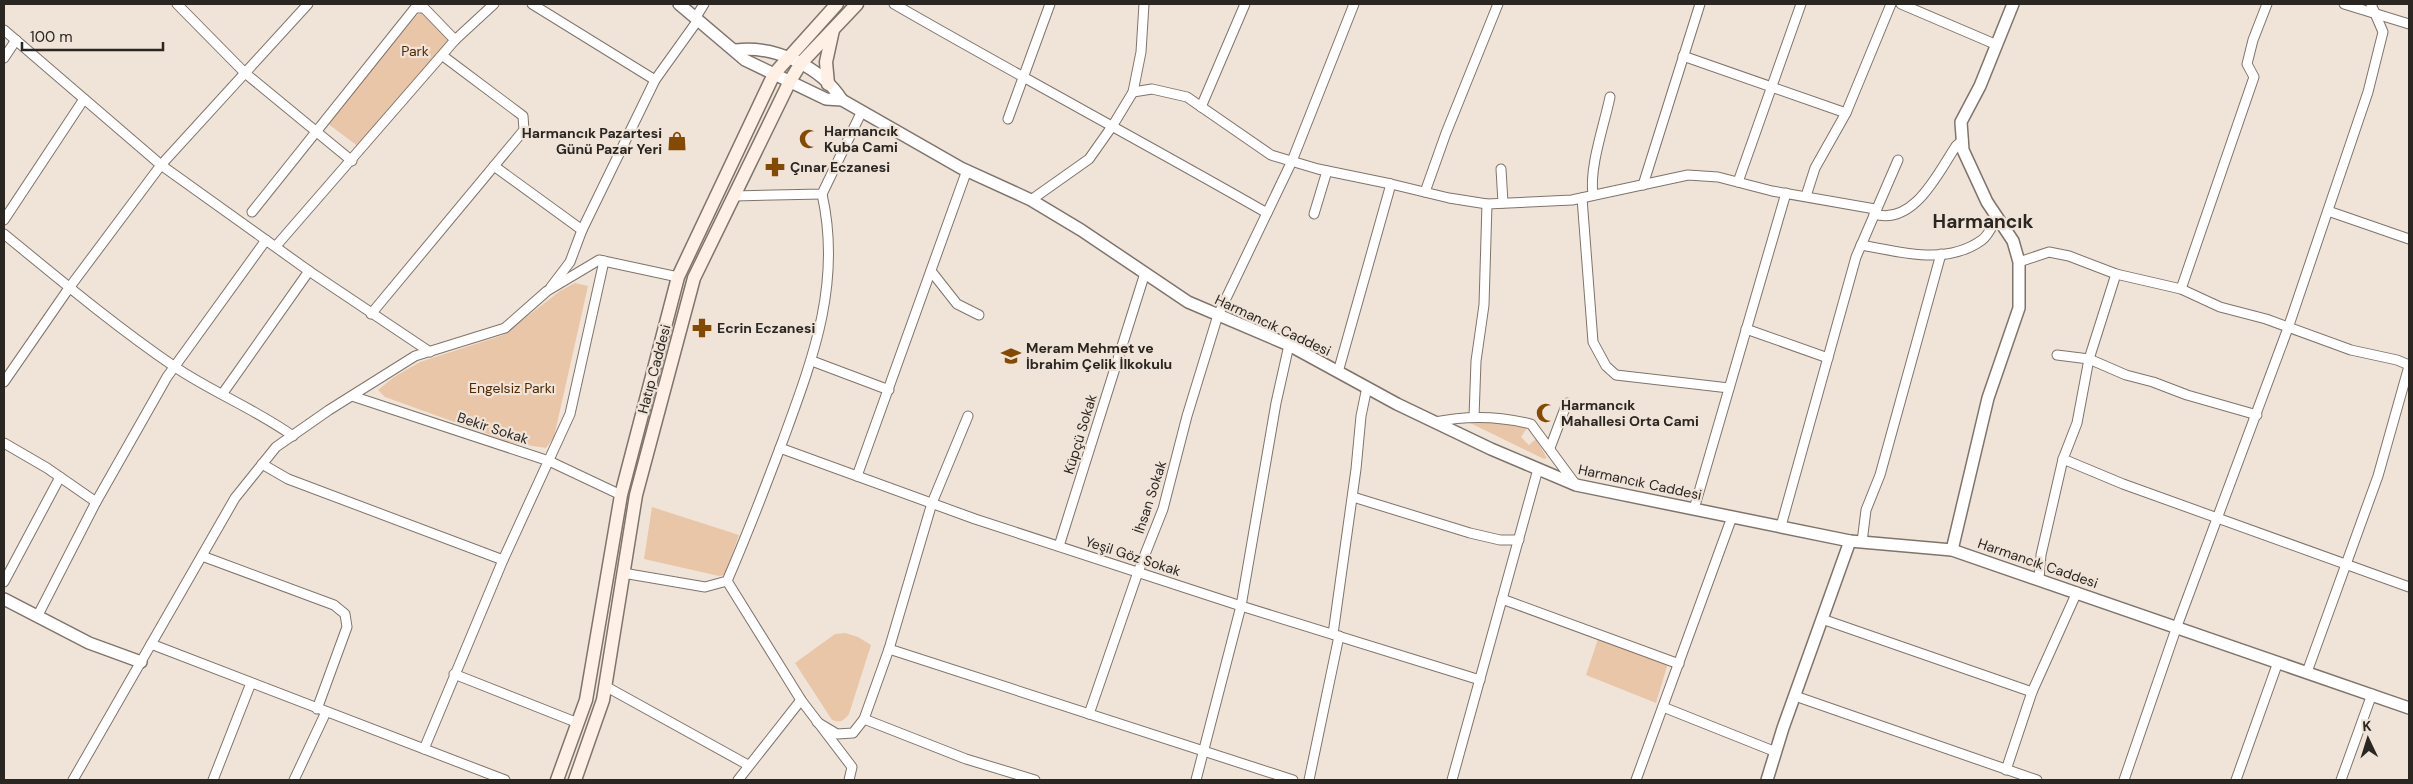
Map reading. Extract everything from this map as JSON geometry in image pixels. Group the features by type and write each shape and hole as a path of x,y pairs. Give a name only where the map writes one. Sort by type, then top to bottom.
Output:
{"main road":[{"name":"Hatıp Caddesi","path":"575,780 603,700 636,495 694,278 790,81 796,59 837,4"},
{"name":"Hatıp Caddesi","path":"557,780 586,700 621,495 678,277 774,74 796,59 834,27 857,4"},
{"path":"828,84 827,53 834,27"}],"street":[{"path":"177,4 245,73 352,161"},
{"path":"4,382 69,288 161,165 308,4"},
{"path":"276,246 352,161 455,40 494,4"},
{"path":"532,4 655,80"},
{"path":"679,4 736,50 745,60 826,99 842,100"},
{"path":"74,780 235,498 276,447 415,356 505,328 547,291 570,262 582,230 655,80 697,18 704,4"},
{"path":"894,4 1023,79 1114,125 1267,213"},
{"path":"1008,119 1050,4"},
{"path":"1031,200 1089,160 1114,125 1133,92 1141,52 1144,4"},
{"path":"1201,107 1245,4"},
{"name":"İhsan Sokak","path":"1089,714 1138,572 1163,509 1187,416 1218,315 1292,161 1354,4"},
{"path":"1425,192 1446,133 1498,4"},
{"path":"1643,185 1700,4"},
{"path":"1738,182 1801,4"},
{"path":"1806,196 1815,168 1846,113 1891,4"},
{"path":"1901,4 1997,45"},
{"path":"1952,550 1988,398 2019,308 2019,262 2013,241 1987,202 1963,150 1961,122 1997,45 2013,4"},
{"path":"2180,289 2254,77 2248,64 2252,40 2267,4"},
{"path":"2344,4 2409,24"},
{"path":"2124,780 2177,626 2288,328 2368,92 2383,32 2371,4"},
{"path":"252,212 415,8 424,8 455,40"},
{"path":"4,30 161,165 309,271 430,352"},
{"path":"4,58 16,40"},
{"path":"736,50 750,48 796,59 834,88 842,100"},
{"path":"371,314 524,130 523,116 443,56"},
{"path":"1683,56 1846,113"},
{"path":"1133,92 1152,89 1187,97 1271,155 1328,171 1448,198 1487,204 1582,198 1688,175 1718,177 1875,212 1884,217 1897,214 1917,203 1956,146 1963,140"},
{"path":"1593,195 1594,169 1610,97"},
{"path":"4,220 84,99"},
{"name":"Harmancık Caddesi","path":"842,100 966,170 1031,200 1188,302 1289,345 1435,422 1576,485 1856,542 1952,550 2177,626 2409,708"},
{"path":"623,573 704,587 726,581 746,539 812,361 827,301 828,242 826,211 822,194 862,111"},
{"path":"1781,526 1861,245 1898,160"},
{"path":"494,166 582,230"},
{"path":"1501,169 1503,203"},
{"path":"857,476 966,170"},
{"path":"1314,214 1328,171"},
{"path":"1338,372 1391,184"},
{"path":"1694,510 1786,193"},
{"path":"734,196 822,194"},
{"path":"1582,198 1593,342 1606,366 1616,375 1728,388"},
{"path":"1474,418 1476,361 1484,305 1487,204"},
{"path":"2328,212 2409,239"},
{"path":"1861,245 1927,256 1958,252 1984,239 1997,217"},
{"path":"4,234 69,288 176,368 268,418 292,436"},
{"path":"36,617 96,502 167,377 176,368 266,240"},
{"path":"2019,262 2049,252 2069,256 2116,274 2180,289 2220,307 2266,319 2351,350 2397,360 2409,365 2378,476 2307,672"},
{"path":"1767,780 1822,619 1856,542 1880,475 1941,254"},
{"path":"547,291 599,260 678,277"},
{"path":"424,749 503,560 570,414 604,261"},
{"path":"223,394 309,271"},
{"path":"931,271 957,304 979,315"},
{"name":"Küpçü Sokak","path":"1059,546 1145,273"},
{"path":"2038,579 2041,556 2063,459 2078,423 2089,359 2116,274"},
{"path":"1746,328 1828,358"},
{"path":"1196,780 1241,606 1276,403 1289,345"},
{"path":"2056,355 2089,359 2126,375 2256,415"},
{"path":"812,361 889,390"},
{"path":"1309,780 1336,635 1361,416 1367,387"},
{"name":"Bekir Sokak","path":"352,396 549,461 621,495"},
{"path":"1550,448 1567,403"},
{"path":"818,722 837,734 853,733 864,719 889,649 932,503 968,416"},
{"path":"1435,422 1456,417 1505,418 1531,424 1576,485"},
{"path":"4,444 60,477 96,502"},
{"name":"Yeşil Göz Sokak","path":"780,448 932,503 1059,546 1241,606 1480,680"},
{"path":"2063,459 2123,484 2409,586"},
{"path":"262,464 288,479 503,560"},
{"path":"1452,780 1538,469"},
{"path":"4,582 60,477"},
{"path":"1353,497 1470,533 1500,540 1519,540"},
{"path":"1636,780 1664,708 1732,517"},
{"path":"202,556 334,605 345,614 347,627 322,710 294,780"},
{"path":"726,581 801,700 852,767 849,780"},
{"path":"2006,770 2032,692 2077,592"},
{"path":"4,599 88,643 140,662"},
{"path":"1502,599 1679,664"},
{"path":"1822,619 2032,692"},
{"path":"151,644 505,780"},
{"path":"889,649 1293,780"},
{"path":"2236,780 2278,662"},
{"path":"454,674 578,724"},
{"path":"213,780 251,683"},
{"path":"605,686 748,765"},
{"path":"2341,780 2372,694"},
{"path":"1795,696 2037,780"},
{"path":"738,780 801,700"},
{"path":"1664,708 1776,752"},
{"path":"864,719 966,759 1035,780"}],"green space":[{"name":"Park","path":"423,12 448,37 446,46 359,147 327,123 417,15"},
{"name":"Engelsiz Parkı","path":"575,283 588,286 554,437 546,448 513,443 385,397 378,390 394,377 420,362 503,335 560,291"},
{"path":"1468,422 1515,423 1527,428 1521,437 1529,445 1536,439 1547,458 1544,459"},
{"path":"652,507 739,535 725,575 719,576 644,559"},
{"path":"845,633 858,637 871,645 849,714 843,720 838,721 832,720 795,663 835,634"},
{"path":"1598,639 1668,663 1656,703 1586,675"}],"place":[{"name":"Harmancık Kuba Cami","path":"809,139"},
{"name":"Harmancık Pazartesi Günü Pazar Yeri","path":"677,141"},
{"name":"Çınar Eczanesi","path":"775,167"},
{"name":"Ecrin Eczanesi","path":"702,328"},
{"name":"Meram Mehmet ve İbrahim Çelik İlkokulu","path":"1011,356"},
{"name":"Harmancık Mahallesi Orta Cami","path":"1546,413"}],"district":[{"name":"Harmancık","path":"1983,221"}]}
